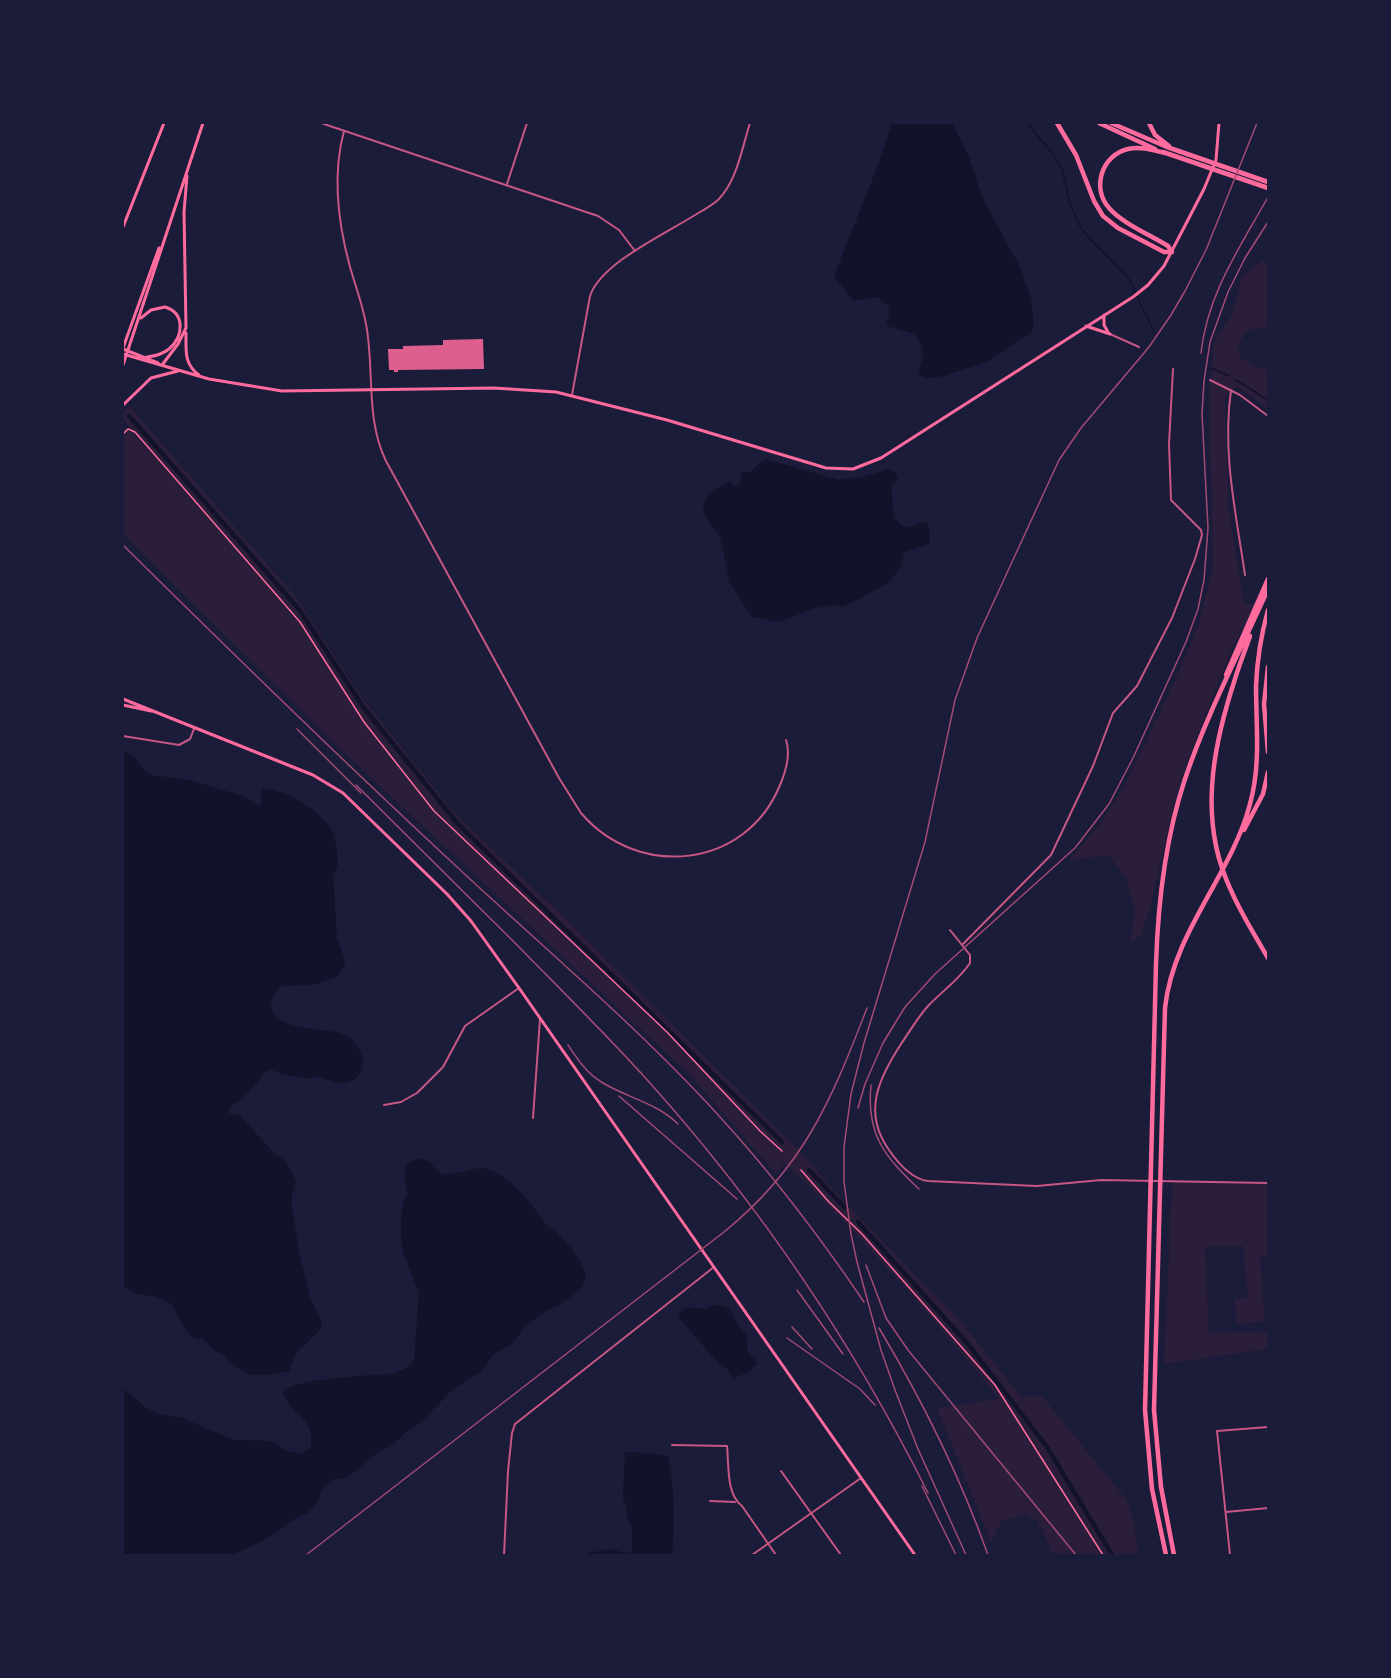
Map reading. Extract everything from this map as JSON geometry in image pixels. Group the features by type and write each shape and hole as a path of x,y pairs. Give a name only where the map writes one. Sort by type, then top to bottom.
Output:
{"highway":[{"path":"1057,123 1076,155 1094,201 1103,216 1122,231 1164,252 1172,252"},
{"path":"1099,123 1165,153"},
{"path":"1111,123 1197,161 1268,188"},
{"path":"1149,123 1158,138 1181,153"},
{"path":"1172,252 1168,246 1110,210 1103,199 1100,187 1103,168 1119,152 1137,148 1165,153 1268,182"},
{"path":"1166,1555 1152,1488 1145,1410 1157,940 1164,870 1185,778 1235,651 1268,579"},
{"path":"1206,724 1268,590"},
{"path":"1229,856 1246,817 1256,775 1257,675 1260,643 1268,610"},
{"path":"1254,622 1230,693 1216,754 1211,805 1218,855 1227,881 1268,958"},
{"path":"1268,667 1264,704 1268,752"},
{"path":"1174,1555 1161,1487 1155,1425 1164,1023 1168,988 1177,957 1229,856 1258,806 1268,772"}],"main road":[{"path":"123,227 164,123"},
{"path":"123,365 203,123"},
{"path":"123,350 204,378 282,391 503,388 534,389 572,395 667,420 826,468 853,469 880,458 1140,292 1156,276 1172,252 1213,168 1218,145 1219,123"},
{"path":"189,165 184,212 187,360 194,371 204,378"},
{"path":"123,350 168,227"},
{"path":"137,325 146,312 161,307 173,311 180,320 181,330 176,342 164,352 147,357"},
{"path":"1104,315 1104,325 1110,334"},
{"path":"1086,326 1110,334"},
{"path":"162,365 178,344 186,328"},
{"path":"123,350 147,357 162,365"},
{"path":"123,405 151,378 169,372 182,371"},
{"path":"123,699 313,775 343,793 460,907 915,1555"},
{"path":"123,705 157,712"}],"street":[{"path":"321,123 605,219 619,230 635,251"},
{"path":"507,184 527,123"},
{"path":"572,395 592,290 603,274 635,251 717,201 731,180 750,123"},
{"path":"344,131 338,166 340,218 347,256 367,328 376,436 386,461 574,804 593,827 621,846 654,856 692,856 724,846 747,831 762,816 773,799 786,767 788,748 786,741"},
{"path":"1110,334 1139,347"},
{"path":"962,945 1051,855 1093,766 1113,713 1137,686 1172,618 1196,559 1202,535 1201,530 1171,500 1169,444 1173,369"},
{"path":"1210,380 1231,390 1268,416"},
{"path":"1231,390 1227,440 1228,465 1245,575"},
{"path":"123,736 179,746 190,739 195,727"},
{"path":"950,930 970,957 970,963 922,1013 888,1065 878,1086 875,1102 882,1136 890,1152 911,1174 923,1180 1037,1186 1094,1180 1268,1183"},
{"path":"384,1105 401,1102 417,1093 443,1066 465,1026 519,988"},
{"path":"533,1118 540,1019"},
{"path":"504,1555 512,1433 518,1419 714,1267"},
{"path":"1230,1555 1217,1431 1268,1426"},
{"path":"672,1445 728,1447 731,1489 735,1502"},
{"path":"781,1471 841,1555"},
{"path":"752,1555 861,1478"},
{"path":"710,1501 735,1502 742,1506 776,1555"},
{"path":"1225,1512 1268,1508"}],"path":[{"path":"123,434 128,429 135,432 300,622 364,722 434,812 667,1032 760,1131 782,1151"},
{"path":"801,1170 870,1243 995,1385 1103,1555"}],"shaded area":[{"path":"892,123 952,123 969,157 983,199 1021,269 1031,299 1034,323 1031,332 985,363 939,377 928,378 921,376 918,372 923,356 921,344 915,334 887,326 889,308 885,303 878,297 854,301 834,277"},
{"path":"1263,260 1268,264 1268,326 1247,330 1238,345 1241,358 1268,371 1268,409 1237,386 1225,396 1228,504 1244,604 1255,604 1227,661 1180,780 1151,904 1141,935 1130,943 1135,910 1126,878 1108,855 1069,860 1101,823 1126,783 1168,696 1200,621 1213,567 1209,396 1214,343 1233,313 1242,276"},
{"path":"129,406 296,597 361,696 452,810 794,1145 844,1201 965,1326 1021,1397 1041,1395 1126,1499 1134,1520 1138,1555 1054,1555 1037,1520 1023,1514 1001,1522 991,1542 937,1408 999,1399 896,1278 814,1191 785,1163 776,1174 690,1075 339,748 123,534 123,438 127,431 132,431 123,418 123,412"},
{"path":"765,459 839,480 889,469 895,472 898,477 897,482 891,486 894,518 904,527 928,522 929,544 904,552 901,567 888,583 847,605 815,608 779,622 752,617 730,583 720,537 709,523 703,509 707,496 730,481 734,487 741,482 743,471 749,473"},
{"path":"123,750 134,756 145,771 151,775 189,780 246,797 258,806 262,802 263,788 295,798 315,811 329,825 334,835 338,858 337,869 333,875 337,938 345,960 344,966 338,976 314,985 281,986 274,995 271,1006 274,1014 280,1020 290,1024 347,1036 360,1051 363,1060 362,1069 358,1076 346,1083 320,1077 284,1075 269,1070 262,1073 260,1080 241,1100 232,1104 228,1113 239,1115 274,1153 286,1162 296,1181 292,1207 300,1258 310,1297 322,1324 321,1329 297,1352 289,1371 261,1375 237,1368 202,1338 198,1340 193,1337 170,1303 156,1297 134,1293 123,1286"},
{"path":"417,1158 428,1162 442,1174 480,1168 493,1171 509,1181 579,1259 586,1277 582,1288 526,1326 511,1345 494,1354 481,1372 453,1389 420,1423 394,1444 374,1455 351,1475 342,1479 333,1479 321,1490 318,1502 308,1513 296,1518 266,1539 233,1555 123,1555 123,1388 145,1407 162,1415 182,1418 234,1440 273,1441 285,1450 301,1454 311,1448 311,1433 306,1422 285,1398 283,1392 285,1389 311,1381 395,1372 402,1370 414,1360 419,1293 404,1255 401,1218 407,1194 404,1175 407,1164"},
{"path":"1172,1181 1268,1183 1268,1258 1260,1257 1265,1321 1237,1324 1234,1298 1248,1299 1243,1246 1205,1247 1209,1333 1268,1331 1268,1349 1164,1364"},
{"path":"718,1305 730,1310 746,1335 748,1353 758,1363 749,1372 734,1378 679,1318 679,1314 687,1307 704,1309"},
{"path":"625,1452 658,1454 668,1457 674,1506 672,1555 587,1555 611,1549 625,1553 632,1552 632,1527 627,1519 626,1504 623,1499"}],"building":[{"path":"483,339 484,369 398,370 398,372 389,370 388,349 403,349 403,346 443,345 443,340"}],"waterway":[{"path":"1027,123 1053,154 1062,169 1071,207 1082,230 1129,279 1153,330"},
{"path":"1211,368 1229,376"},
{"path":"1236,380 1268,400"},
{"path":"129,416 298,608 364,708 457,823 782,1142"},
{"path":"809,1170 844,1207"},
{"path":"858,1222 968,1344 1047,1447 1112,1555"}],"railway":[{"path":"966,1555 918,1449 895,1390 881,1350 857,1262 844,1182 844,1147 851,1094 864,1043 925,842 955,700 977,638 1059,460 1081,428 1149,347 1185,291 1206,250 1257,123"},
{"path":"1201,353 1204,332 1217,291 1268,197"},
{"path":"858,1108 865,1084 883,1043 905,1007 935,974 1075,848 1109,804 1133,758 1186,642 1198,609 1204,580 1208,528 1202,414 1210,342 1228,292 1245,258 1268,222"},
{"path":"123,545 373,788 624,1020 689,1084 740,1139 777,1184 864,1302"},
{"path":"297,729 361,793"},
{"path":"356,785 601,1030 650,1083 729,1178 767,1228 837,1331 869,1384 928,1493"},
{"path":"306,1555 752,1208 775,1183 812,1130 841,1073 867,1008"},
{"path":"568,1045 583,1066 597,1079 652,1106 678,1124"},
{"path":"871,1085 872,1118 880,1144 896,1166 919,1189"},
{"path":"619,1096 737,1199"},
{"path":"866,1265 886,1318 908,1350 1076,1555"},
{"path":"797,1290 843,1354"},
{"path":"792,1327 812,1349"},
{"path":"879,1328 939,1439 988,1555"},
{"path":"787,1338 860,1389 875,1405"},
{"path":"922,1486 956,1555"}]}
